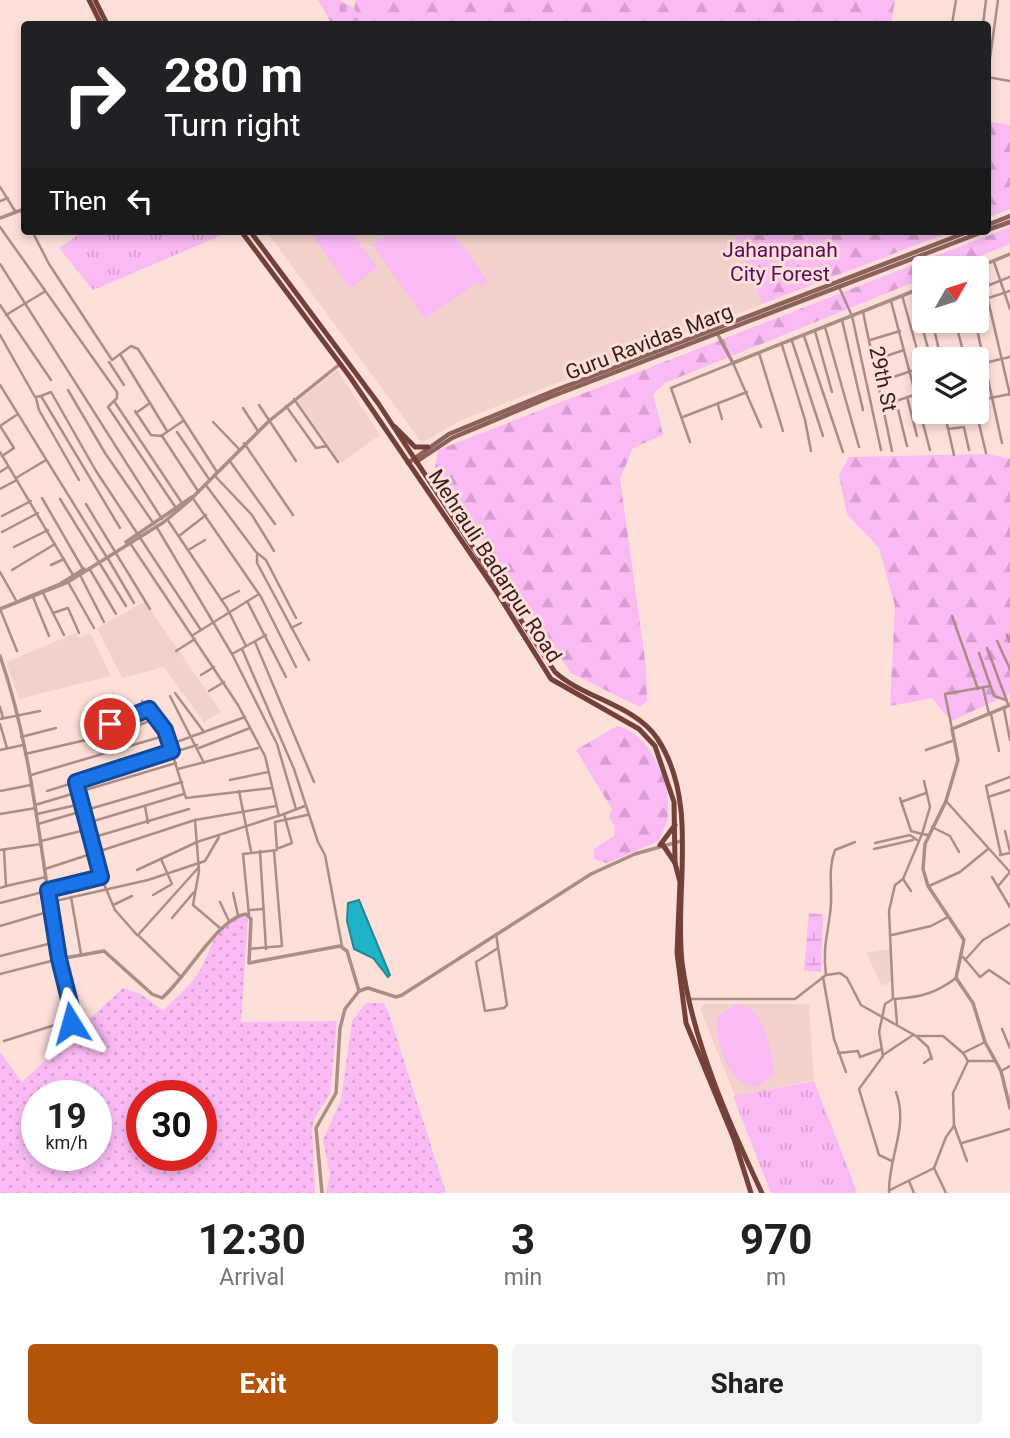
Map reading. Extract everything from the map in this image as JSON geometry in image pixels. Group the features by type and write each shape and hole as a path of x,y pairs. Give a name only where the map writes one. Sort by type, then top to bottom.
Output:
{"main road":[{"path":"89,0 100,21"},
{"path":"95,0 106,21"},
{"path":"991,223 1010,216"},
{"name":"Guru Ravidas Marg","path":"991,229 1010,222"},
{"name":"Mehrauli Badarpur Road","path":"244,235 393,426 411,462"},
{"name":"Mehrauli Badarpur Road","path":"253,235 340,364 411,462 551,678 558,685 652,731 666,754 681,811 675,863 680,882 677,953 685,999 762,1193"},
{"name":"Guru Ravidas Marg","path":"411,462 449,434 556,390 960,235"},
{"name":"Guru Ravidas Marg","path":"411,462 452,438 717,332 975,235"},
{"path":"393,426 415,447 428,447"},
{"name":"Mehrauli Badarpur Road","path":"621,714 646,734 660,756 674,802 688,1032 734,1139 751,1193"},
{"path":"675,824 662,845 675,863"}],"street":[{"path":"952,21 956,0"},
{"path":"983,21 986,0"},
{"path":"991,38 998,0"},
{"path":"991,79 1010,81"},
{"path":"0,187 20,211 0,218"},
{"path":"0,201 8,198"},
{"path":"0,227 117,392 108,407 177,509"},
{"path":"34,235 49,264 124,385"},
{"path":"989,263 1010,254"},
{"path":"993,261 1008,292 1010,309"},
{"path":"0,264 165,519 189,550 228,611 281,737 325,855 342,946 347,951 359,991"},
{"path":"989,286 1010,277"},
{"name":"29th St","path":"839,285 852,316 881,450"},
{"path":"690,442 671,388 912,291"},
{"path":"6,315 44,292"},
{"path":"989,297 1008,292"},
{"path":"902,295 916,347"},
{"path":"891,299 912,375"},
{"path":"0,305 51,380"},
{"path":"989,306 1010,394 989,398"},
{"path":"863,312 892,451"},
{"path":"842,320 863,410"},
{"path":"825,327 859,447"},
{"path":"815,331 832,392"},
{"path":"870,340 900,331"},
{"path":"717,332 761,427"},
{"path":"0,335 79,480"},
{"path":"804,336 843,452"},
{"path":"792,341 823,436"},
{"path":"782,345 805,420 811,451"},
{"path":"101,368 133,346 138,349 215,473 252,515 274,551"},
{"path":"874,360 905,350"},
{"path":"760,353 783,431"},
{"path":"120,354 167,431"},
{"path":"989,363 1010,357"},
{"path":"115,551 165,519 192,497 244,443 294,399 340,364"},
{"path":"879,382 911,371"},
{"path":"989,383 1002,443"},
{"path":"0,386 134,603"},
{"path":"68,390 105,453 155,525 232,654 277,744 296,809"},
{"path":"36,398 51,392 138,536 201,629"},
{"path":"683,417 747,392"},
{"path":"41,396 120,527"},
{"path":"884,405 912,396"},
{"path":"907,397 917,436"},
{"path":"294,399 338,462"},
{"path":"114,401 183,504"},
{"path":"895,401 906,446"},
{"path":"150,403 136,412 151,435 161,436 183,421"},
{"path":"259,405 296,461"},
{"path":"718,405 722,419"},
{"path":"286,406 316,449 327,446"},
{"path":"243,408 258,431"},
{"path":"18,414 0,426 14,449 1,453 64,559 81,573 116,614"},
{"path":"213,422 239,449"},
{"path":"924,424 930,450"},
{"path":"947,424 954,455"},
{"path":"979,424 986,453"},
{"path":"948,429 964,427 969,450"},
{"path":"177,432 209,479"},
{"path":"161,436 198,491"},
{"path":"244,443 293,515"},
{"path":"0,489 46,460"},
{"path":"229,460 275,524"},
{"path":"0,472 8,467"},
{"path":"205,484 257,554 266,560 296,618"},
{"path":"192,497 259,594 296,667"},
{"path":"42,498 104,621"},
{"path":"60,499 126,606"},
{"path":"2,516 31,500"},
{"path":"86,504 149,608"},
{"path":"2,532 38,513"},
{"path":"179,536 206,516"},
{"path":"14,547 48,530"},
{"path":"19,601 68,582 138,536"},
{"path":"189,550 205,540"},
{"path":"130,543 224,682 244,717 258,748 264,754 279,816"},
{"path":"12,570 55,544"},
{"path":"257,554 256,560 309,660"},
{"path":"51,565 64,559"},
{"path":"0,572 19,601"},
{"path":"17,651 0,609 81,573"},
{"path":"68,582 94,628"},
{"path":"221,600 239,591"},
{"path":"43,593 64,635"},
{"path":"176,651 201,629 259,594"},
{"path":"33,597 49,636"},
{"path":"247,601 286,677"},
{"path":"53,613 68,608 79,633"},
{"path":"952,616 990,714 999,751"},
{"path":"291,628 301,623"},
{"path":"232,654 266,635"},
{"path":"1007,635 1010,642"},
{"path":"998,641 1010,669"},
{"path":"255,642 314,782"},
{"path":"987,648 1006,700 1010,740"},
{"path":"979,653 996,697 1006,700"},
{"path":"0,656 31,775 56,942 74,1021 4,1041"},
{"path":"201,675 214,667"},
{"path":"209,691 224,682"},
{"path":"990,686 945,694 958,757 946,801 928,835 923,869 928,886 964,940 964,959 976,975 981,976 989,970 1010,984"},
{"path":"175,693 204,732"},
{"path":"170,696 204,762"},
{"path":"142,701 167,735 187,798 272,788"},
{"path":"952,729 1007,706"},
{"path":"0,707 7,748"},
{"path":"110,724 149,709"},
{"path":"1,720 40,711"},
{"path":"170,744 244,717"},
{"path":"26,754 112,734 156,719"},
{"path":"21,737 56,727"},
{"path":"47,791 250,728"},
{"path":"31,775 167,735"},
{"path":"926,750 954,740"},
{"path":"0,750 23,745"},
{"path":"178,769 258,748"},
{"path":"0,814 36,807 176,764"},
{"path":"230,779 268,772"},
{"path":"1001,855 987,784 1010,777"},
{"path":"897,1023 890,901 895,885 903,879 930,807 924,781"},
{"path":"76,782 104,890 112,905 138,935 181,976"},
{"path":"38,824 85,813 182,782"},
{"path":"0,791 32,785"},
{"path":"988,797 1010,790"},
{"path":"239,791 251,852"},
{"path":"926,793 900,800 911,831 928,835"},
{"path":"87,822 184,794"},
{"path":"946,801 1010,872 999,885"},
{"path":"37,814 81,804"},
{"path":"145,806 148,823"},
{"path":"45,869 195,820 276,806"},
{"path":"137,870 197,842 219,837 305,806"},
{"path":"91,838 189,809"},
{"path":"284,814 292,843 274,851 260,850 243,855 250,913 250,963 342,946"},
{"path":"274,824 308,814"},
{"path":"273,817 279,848"},
{"path":"195,820 199,867 193,905 220,928"},
{"path":"932,828 950,836 958,852"},
{"path":"6,886 2,850 41,843 89,829"},
{"path":"996,856 1010,852 1005,831"},
{"path":"875,843 910,835 913,840"},
{"path":"50,902 167,875 198,861 207,860 219,837"},
{"path":"874,849 919,840"},
{"path":"322,1193 316,1128 336,1093 343,1014 359,991 368,988 396,997 402,995 591,874 678,841"},
{"path":"846,1072 838,1053 822,948 830,921 830,863 835,850 855,842"},
{"path":"928,886 960,872 988,849"},
{"path":"260,850 266,949"},
{"path":"274,851 285,957"},
{"path":"161,859 178,893"},
{"path":"138,935 199,867"},
{"path":"0,888 46,877"},
{"path":"0,903 101,877"},
{"path":"992,877 1010,908"},
{"path":"903,879 911,891"},
{"path":"153,895 172,884"},
{"path":"172,918 194,892"},
{"path":"233,893 238,915"},
{"path":"112,905 132,895"},
{"path":"71,897 81,954"},
{"path":"220,902 229,921"},
{"path":"0,974 104,951 157,998 165,996 204,952 220,928 238,915 263,909"},
{"path":"0,926 51,911"},
{"path":"892,934 931,926 948,916"},
{"path":"883,1055 878,1032 885,1004 894,999 923,997 937,992 956,978 964,959 983,940 1010,924"},
{"path":"496,934 498,948 506,1007 485,1011 476,962 498,948"},
{"path":"0,956 56,942"},
{"path":"250,949 282,947"},
{"path":"685,999 795,999 824,975 844,975 859,1003 915,1035 932,1057 924,1063"},
{"path":"956,978 973,1003 985,1042 1001,1071 1010,1108"},
{"path":"1002,1029 1010,1048"},
{"path":"892,1161 879,1155 859,1091 883,1055 915,1035 943,1036 963,1053 968,1061"},
{"path":"963,1053 985,1042"},
{"path":"838,1053 858,1051 860,1056 882,1049"},
{"path":"968,1061 996,1061"},
{"path":"967,1161 954,1125 953,1096 968,1061"},
{"path":"1001,1071 1010,1066"},
{"path":"889,1192 892,1161 901,1132 896,1092"},
{"path":"889,1192 934,1168 947,1135 954,1125"},
{"path":"962,1143 1010,1129"},
{"path":"934,1168 946,1193"},
{"path":"909,1181 914,1193"}],"shaded area":[{"path":"269,235 736,235 762,304 459,421 422,443"},
{"path":"337,370 380,435 341,463 298,401"},
{"path":"145,602 221,712 204,722 164,667 122,678 97,628"},
{"path":"76,633 78,638 90,633 111,676 19,699 6,662"},
{"path":"890,949 893,980 882,986 866,953"},
{"path":"704,1004 809,1004 814,1080 735,1096 700,1009"}],"green space":[{"path":"318,0 339,0 354,8 358,21 330,21"},
{"path":"356,0 895,0 892,21 358,21 354,8"},
{"path":"991,122 1010,125 1010,209 991,216"},
{"path":"1010,227 1010,244 980,256 936,256 989,235"},
{"path":"78,235 222,235 93,290 59,248"},
{"path":"312,235 353,235 377,267 350,288"},
{"path":"387,235 455,235 488,282 481,286 478,282 425,319 372,245"},
{"name":"Jahanpanah City Forest","path":"736,235 943,235 762,304"},
{"path":"912,265 912,283 665,383 653,394 663,435 633,448 620,479 646,667 647,701 640,707 571,673 435,468 438,450"},
{"path":"988,454 1010,459 1010,694 951,721 932,698 890,706 895,606 879,548 847,514 839,475 849,457"},
{"path":"617,726 629,730 650,750 663,778 668,808 667,821 659,841 607,863 594,859 594,849 614,836 615,827 609,816 612,809 576,750"},
{"path":"809,913 823,914 821,972 804,971"},
{"path":"248,915 241,1022 337,1021 330,1094 314,1119 312,1131 315,1193 0,1193 0,1052 21,1081 21,1171 112,1171 112,1080 24,1080 123,988 141,994 163,1011 197,975 215,938 227,923"},
{"path":"366,1003 384,1003 390,1017 446,1193 326,1193 330,1174 323,1140 341,1100 352,1021"},
{"path":"735,1005 748,1007 756,1013 771,1050 773,1075 756,1087 738,1078 720,1047 718,1015"},
{"path":"814,1081 856,1189 855,1193 771,1193 733,1096"}],"water":[{"path":"359,900 390,975 388,977 373,958 354,949 347,921 348,903"}],"route":[{"path":"71,1023 74,1021 73,1015 59,959 48,890 101,877 76,782 172,751 165,730 149,709 110,724"}]}
